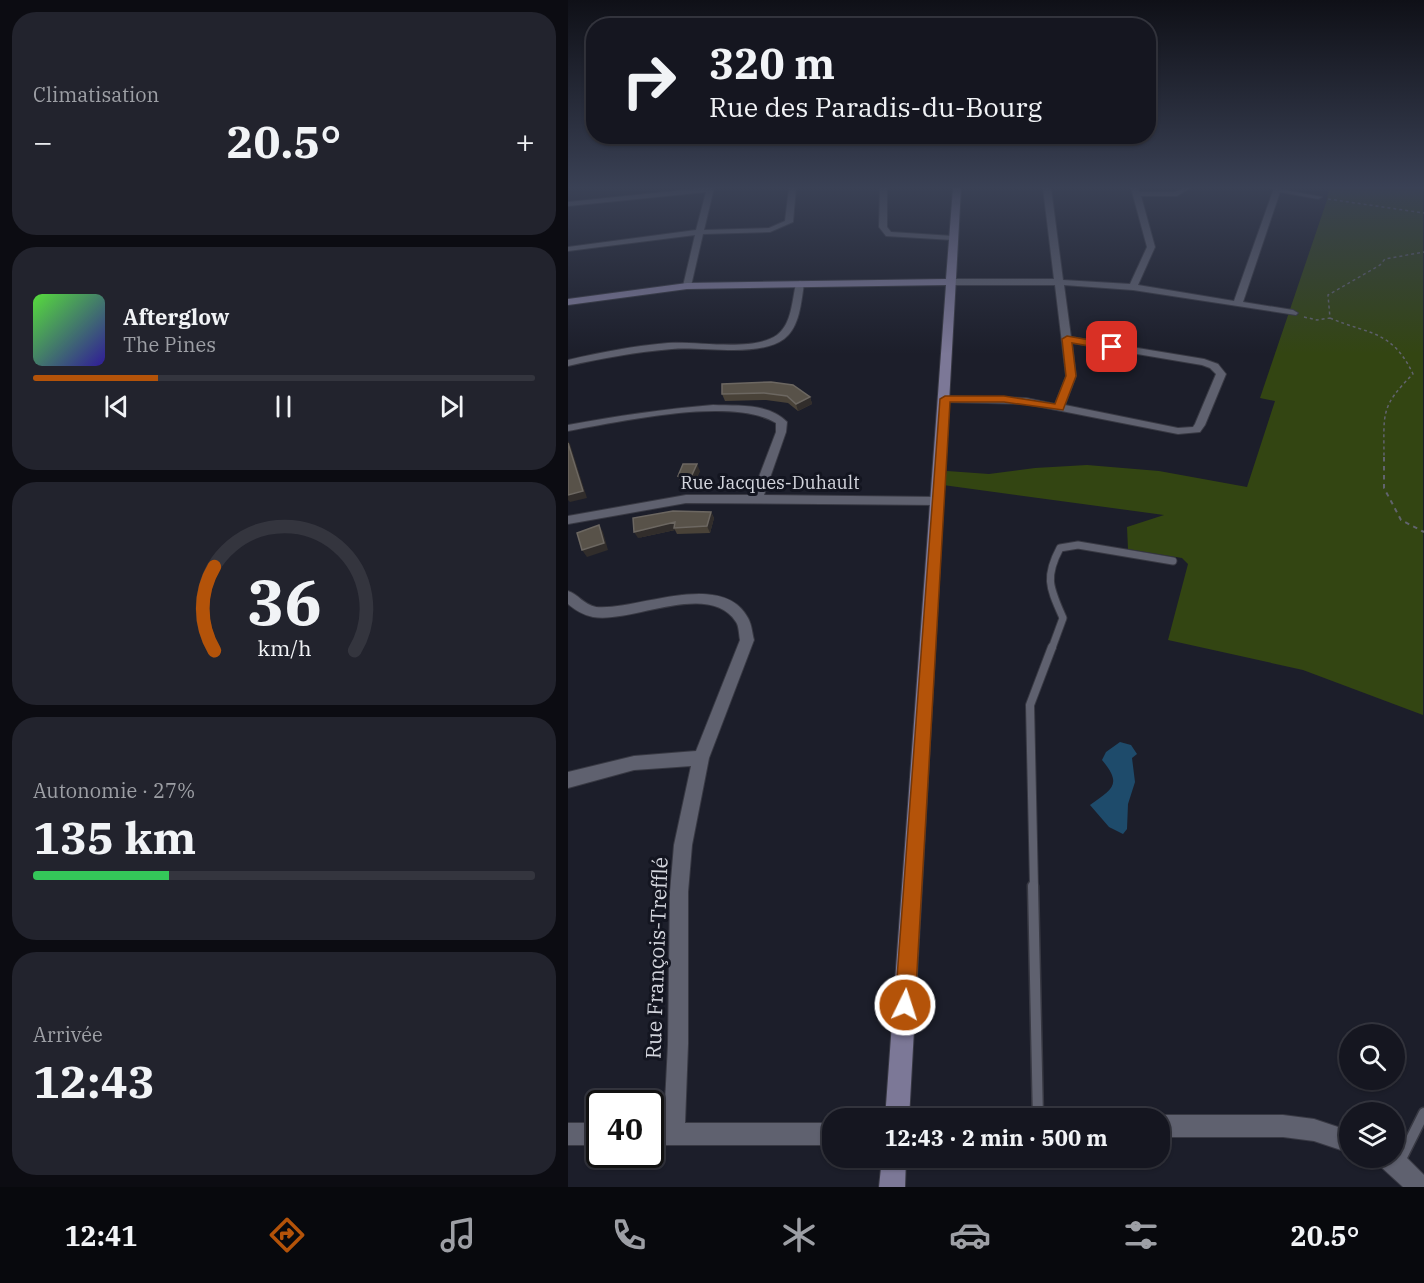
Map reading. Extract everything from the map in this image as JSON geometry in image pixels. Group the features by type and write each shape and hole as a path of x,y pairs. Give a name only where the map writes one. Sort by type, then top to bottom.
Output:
{"street":[{"path":"568,249 612,243"},
{"path":"687,286 697,243"},
{"path":"898,1108 945,399 953,243"},
{"path":"1054,243 1071,376 1059,408"},
{"path":"1133,287 1150,243"},
{"path":"1238,303 1259,243"},
{"path":"568,302 687,286 1059,282 1133,287 1293,313"},
{"path":"568,363 634,350 688,345 729,346 770,343 789,328 800,284"},
{"path":"945,399 1004,399 1187,432 1196,430 1200,424 1221,374 1214,366 1204,362 1067,339"},
{"path":"568,428 674,410 767,412 782,422 781,432 757,499"},
{"name":"Rue Jacques-Duhault","path":"568,520 686,499 938,501"},
{"name":"Rue François-Trefflé","path":"568,596 578,605 593,612 612,612 696,598 715,601 731,608 743,620 747,640 701,758 683,845 679,892 678,1044 674,1135"},
{"path":"568,780 634,763 701,758"},
{"path":"1170,1126 1284,1126 1314,1130 1339,1138"},
{"path":"568,1134 586,1134"},
{"path":"664,1135 822,1134"},
{"path":"892,1187 894,1168"},
{"path":"1399,1168 1419,1187"}],"lane":[{"path":"1038,1108 1030,705 1063,618 1047,579 1051,563 1060,548 1078,545 1173,561"},
{"path":"1405,1142 1423,1113"}],"path":[{"path":"1330,318 1328,295 1380,266 1385,259 1423,252"},
{"path":"1293,313 1317,320 1330,318 1373,332 1398,346 1406,357 1413,374 1391,396 1384,417 1384,488 1401,520 1423,532"}],"green space":[{"path":"1312,243 1423,243 1423,715 1303,670 1168,640 1188,564 1182,558 1128,549 1127,527 1164,515 943,485 947,471 989,474 1087,465 1159,471 1247,487 1275,401 1260,398"}],"water":[{"path":"1120,742 1131,745 1137,754 1132,758 1135,782 1128,804 1127,829 1123,834 1109,827 1090,805 1112,786 1112,775 1102,760 1106,752"}],"building":[{"path":"771,382 793,385 810,397 796,404 787,396 764,393 722,394 722,384"},
{"path":"568,443 583,491 568,495"},
{"path":"683,464 697,464 691,477 678,476"},
{"path":"673,511 711,512 707,526 674,528 675,522 634,532 633,518"},
{"path":"599,525 604,543 582,550 577,533"}],"route":[{"path":"905,1005 945,399 1004,399 1059,408 1071,376 1067,339 1112,347"}]}
